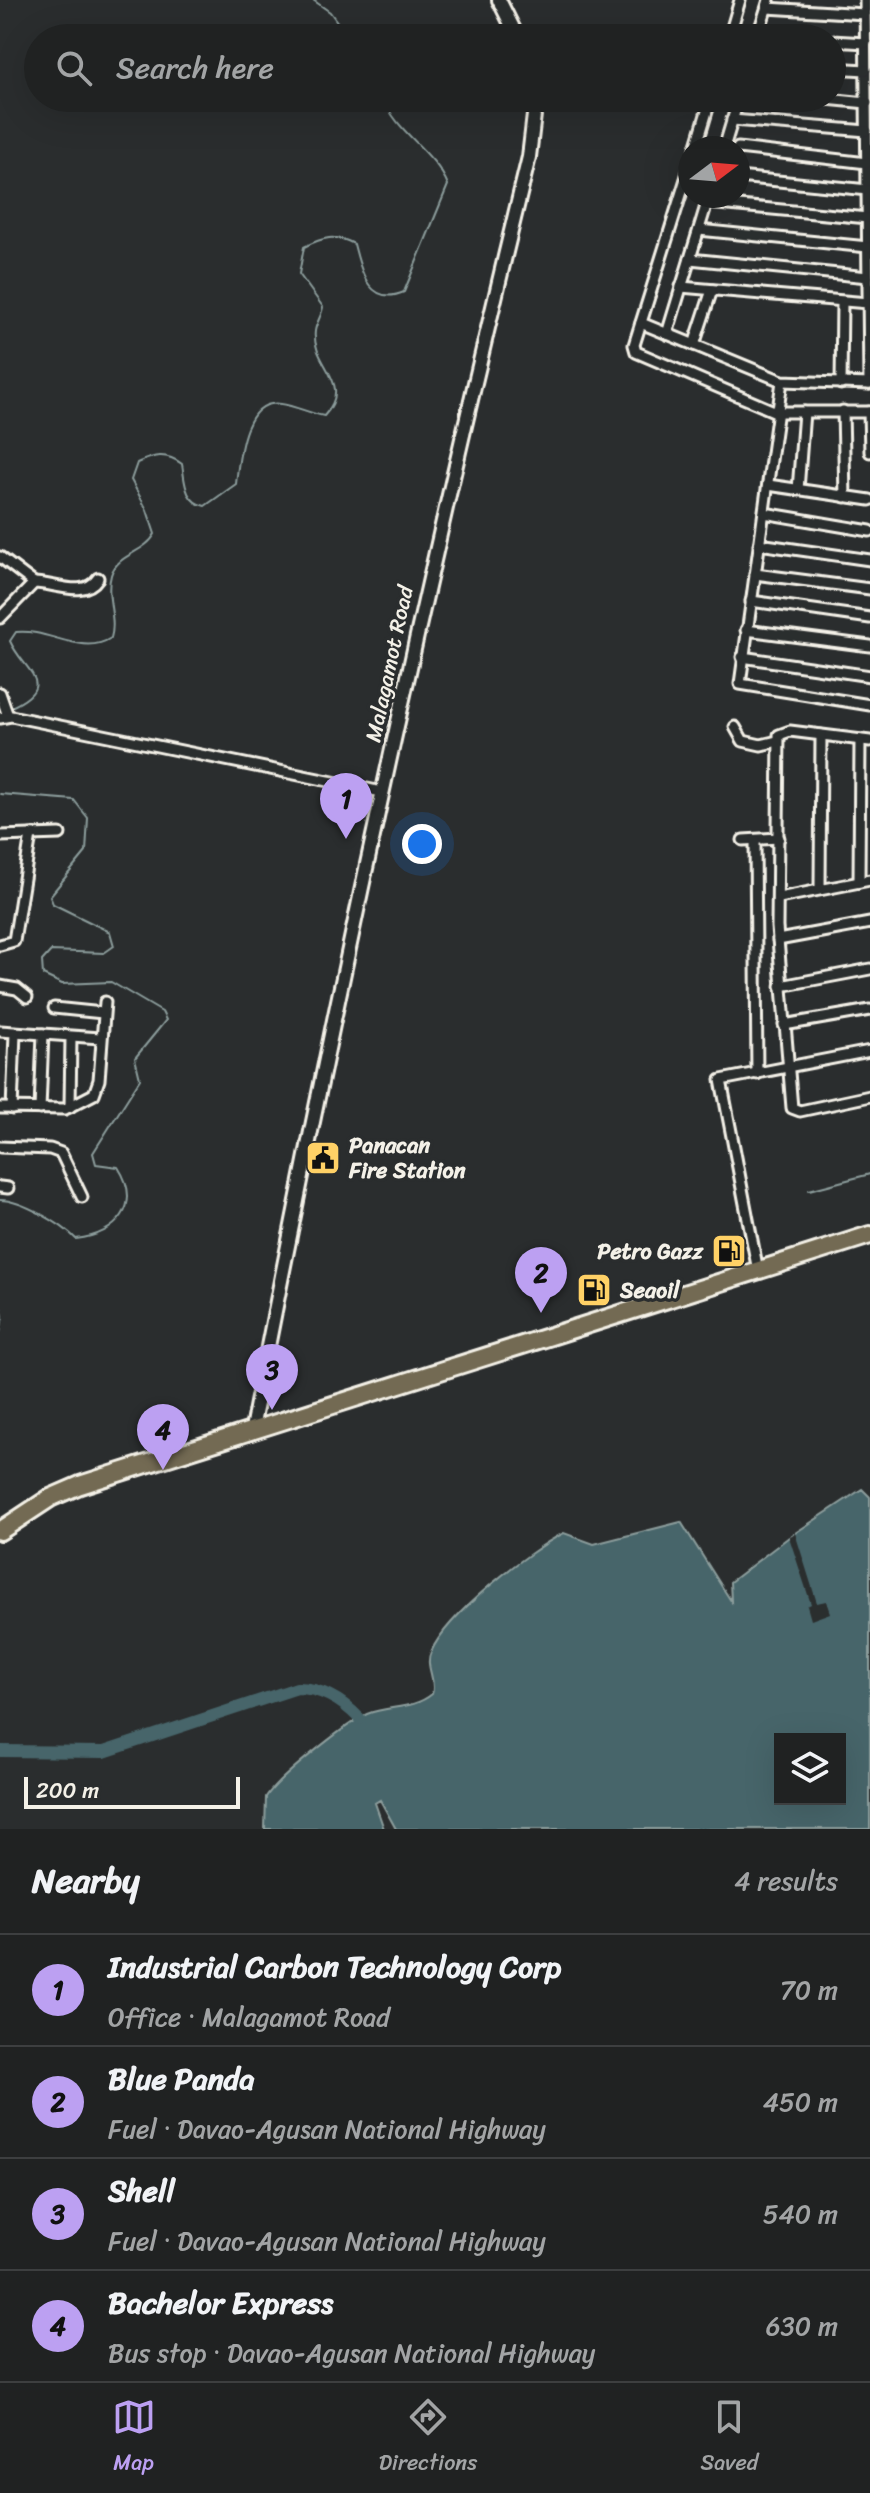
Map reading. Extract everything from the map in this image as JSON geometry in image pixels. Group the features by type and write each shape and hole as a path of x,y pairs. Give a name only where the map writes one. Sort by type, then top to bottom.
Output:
{"highway":[{"path":"0,1531 50,1498 80,1485 870,1235"}],"street":[{"path":"499,0 511,24"},
{"path":"733,24 740,0"},
{"path":"641,323 782,381 870,384 865,0"},
{"path":"762,24 768,4 865,14"},
{"path":"846,42 866,43"},
{"path":"846,69 866,70"},
{"path":"846,101 867,103"},
{"name":"Malagamot Road","path":"252,1429 318,1093 382,792 451,473 529,157 534,112"},
{"path":"700,136 707,112"},
{"path":"727,136 735,112"},
{"path":"732,120 867,131"},
{"path":"750,149 867,163"},
{"path":"750,178 868,190"},
{"path":"678,204 634,345 639,354 776,412 870,412 870,452"},
{"path":"750,205 868,218"},
{"path":"667,334 706,208"},
{"path":"699,230 868,247"},
{"path":"690,259 868,277"},
{"path":"681,287 868,303"},
{"path":"694,345 712,290"},
{"path":"841,384 842,302"},
{"path":"782,381 739,681 742,686 870,705"},
{"path":"843,411 845,497"},
{"path":"798,490 804,412"},
{"path":"768,485 870,500"},
{"path":"764,513 870,531"},
{"path":"759,544 870,560"},
{"path":"0,557 34,583 80,590 89,588 98,578"},
{"path":"755,574 870,589"},
{"path":"0,618 34,583"},
{"path":"751,601 870,618"},
{"path":"746,630 870,646"},
{"path":"742,657 870,676"},
{"path":"4,709 382,792"},
{"path":"735,727 743,741 761,745 778,741"},
{"path":"859,882 865,740 784,731 778,741 778,940 787,1068 794,1111 870,1096"},
{"path":"820,889 821,735"},
{"path":"0,836 60,834"},
{"path":"0,945 14,941 31,835"},
{"path":"743,840 779,838"},
{"path":"755,840 757,1074"},
{"path":"779,898 870,880"},
{"path":"778,940 870,923"},
{"path":"781,986 870,969"},
{"path":"0,986 17,989 27,997"},
{"path":"0,1108 70,1107 91,1097 97,1088 105,1002"},
{"path":"54,1008 103,1013"},
{"path":"784,1025 870,1010"},
{"path":"0,1031 100,1038"},
{"path":"12,1109 15,1033"},
{"path":"40,1109 43,1034"},
{"path":"70,1107 71,1037"},
{"path":"758,1271 721,1080 870,1051"},
{"path":"0,1147 50,1149 61,1153 82,1197"}],"water":[{"path":"862,1489 870,1497 870,1829 396,1829 380,1800 375,1803 384,1829 265,1829 266,1797 284,1777 367,1714 417,1703 432,1694 429,1657 453,1620 510,1569 564,1533 594,1544 681,1522 731,1601 730,1582 789,1537"}],"pier":[{"path":"795,1533 817,1603 826,1601 830,1613 811,1620 807,1606 811,1604 789,1537"}],"waterway":[{"path":"313,0 330,12 339,24"},
{"path":"9,708 25,700 36,685 10,641 16,632 88,645 111,638 111,575 119,562 145,545 155,534 147,510 131,480 137,463 160,456 176,460 182,464 189,495 205,506 236,484 245,432 258,410 281,404 324,416 332,404 334,383 316,343 316,328 323,307 299,274 304,247 329,238 354,244 363,273 374,290 391,295 404,292 448,185 434,162 390,112"},
{"path":"0,794 74,800 88,818 86,852 50,896 53,904 110,932 114,946 104,953 51,951 42,961 43,975 62,984 111,982 162,1012 166,1020 135,1058 140,1079 93,1153 96,1164 118,1167 125,1181 127,1206 122,1216 103,1231 76,1239 41,1214 0,1200"},
{"path":"809,1190 870,1174"},
{"path":"0,1303 3,1316 0,1333"},
{"path":"0,1751 104,1752 297,1688 315,1690 332,1697 360,1719"}],"place":[{"name":"Industrial Carbon Technology Corp","path":"346,839"},
{"name":"Panacan Fire Station","path":"323,1158"},
{"name":"Petro Gazz","path":"729,1251"},
{"name":"Seaoil","path":"594,1290"},
{"name":"Blue Panda","path":"541,1313"},
{"name":"Shell","path":"272,1410"},
{"name":"Bachelor Express","path":"163,1470"}]}
